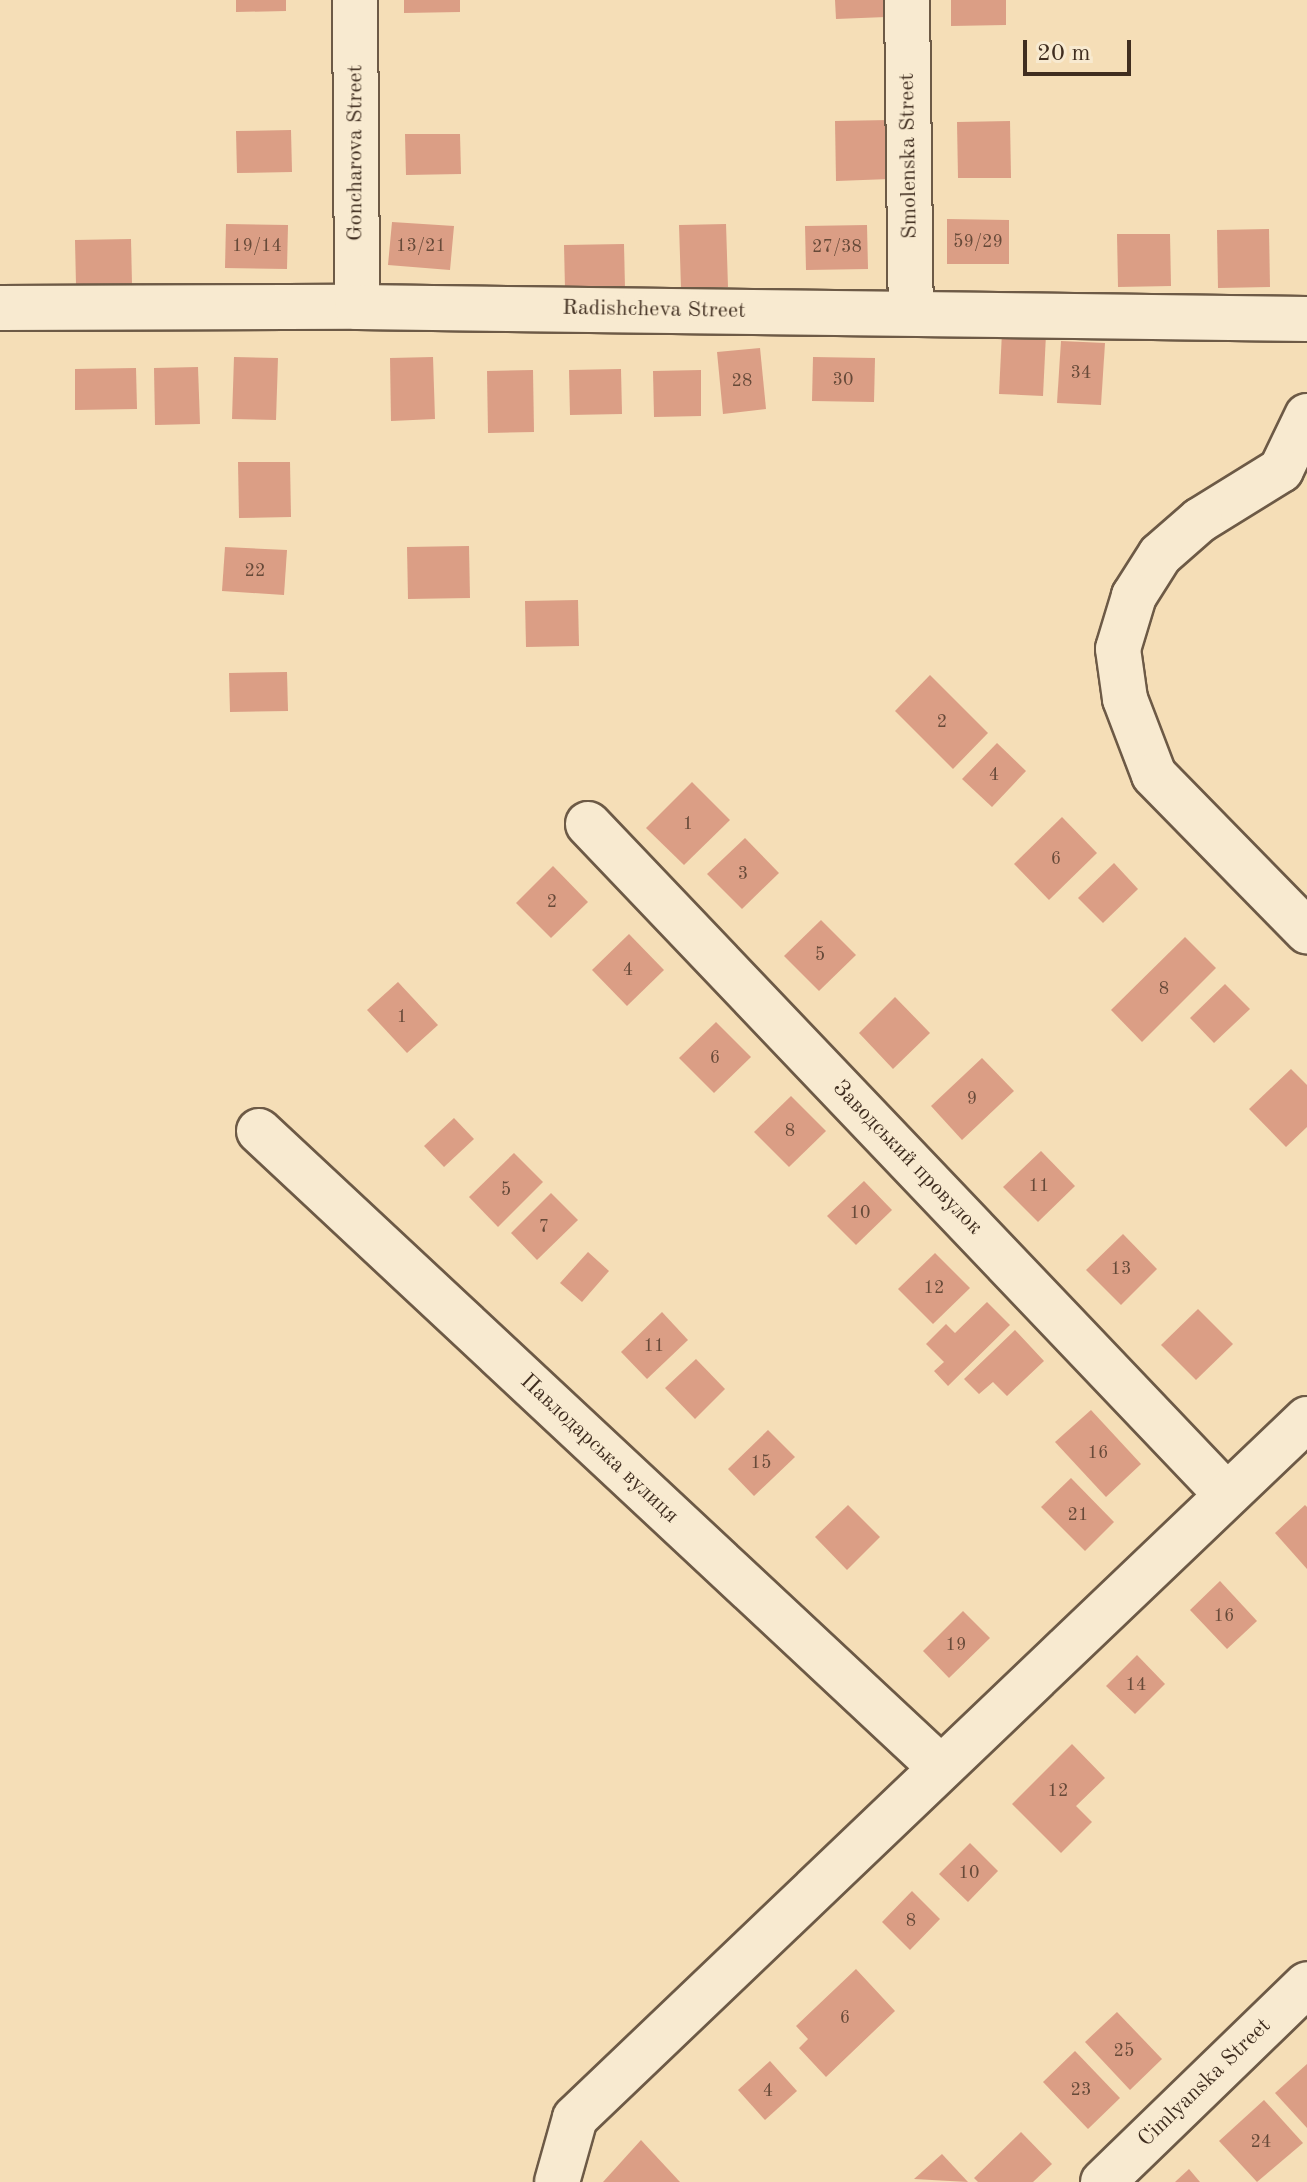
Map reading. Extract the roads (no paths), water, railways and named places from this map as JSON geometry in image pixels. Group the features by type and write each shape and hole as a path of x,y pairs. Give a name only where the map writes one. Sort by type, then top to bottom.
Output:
{"street":[{"name":"Goncharova Street","path":"355,0 357,307"},
{"name":"Smolenska Street","path":"907,0 911,313"},
{"name":"Radishcheva Street","path":"0,308 357,307 1307,319"},
{"path":"1307,416 1281,470 1200,520 1160,555 1134,596 1118,649 1125,699 1154,775 1307,931"},
{"name":"Заводський провулок","path":"588,824 1225,1493"},
{"name":"Павлодарська вулиця","path":"259,1131 940,1767"},
{"path":"557,2182 575,2118 1225,1493 1307,1419"},
{"name":"Cimlyanska Street","path":"1103,2182 1307,1984"}]}
